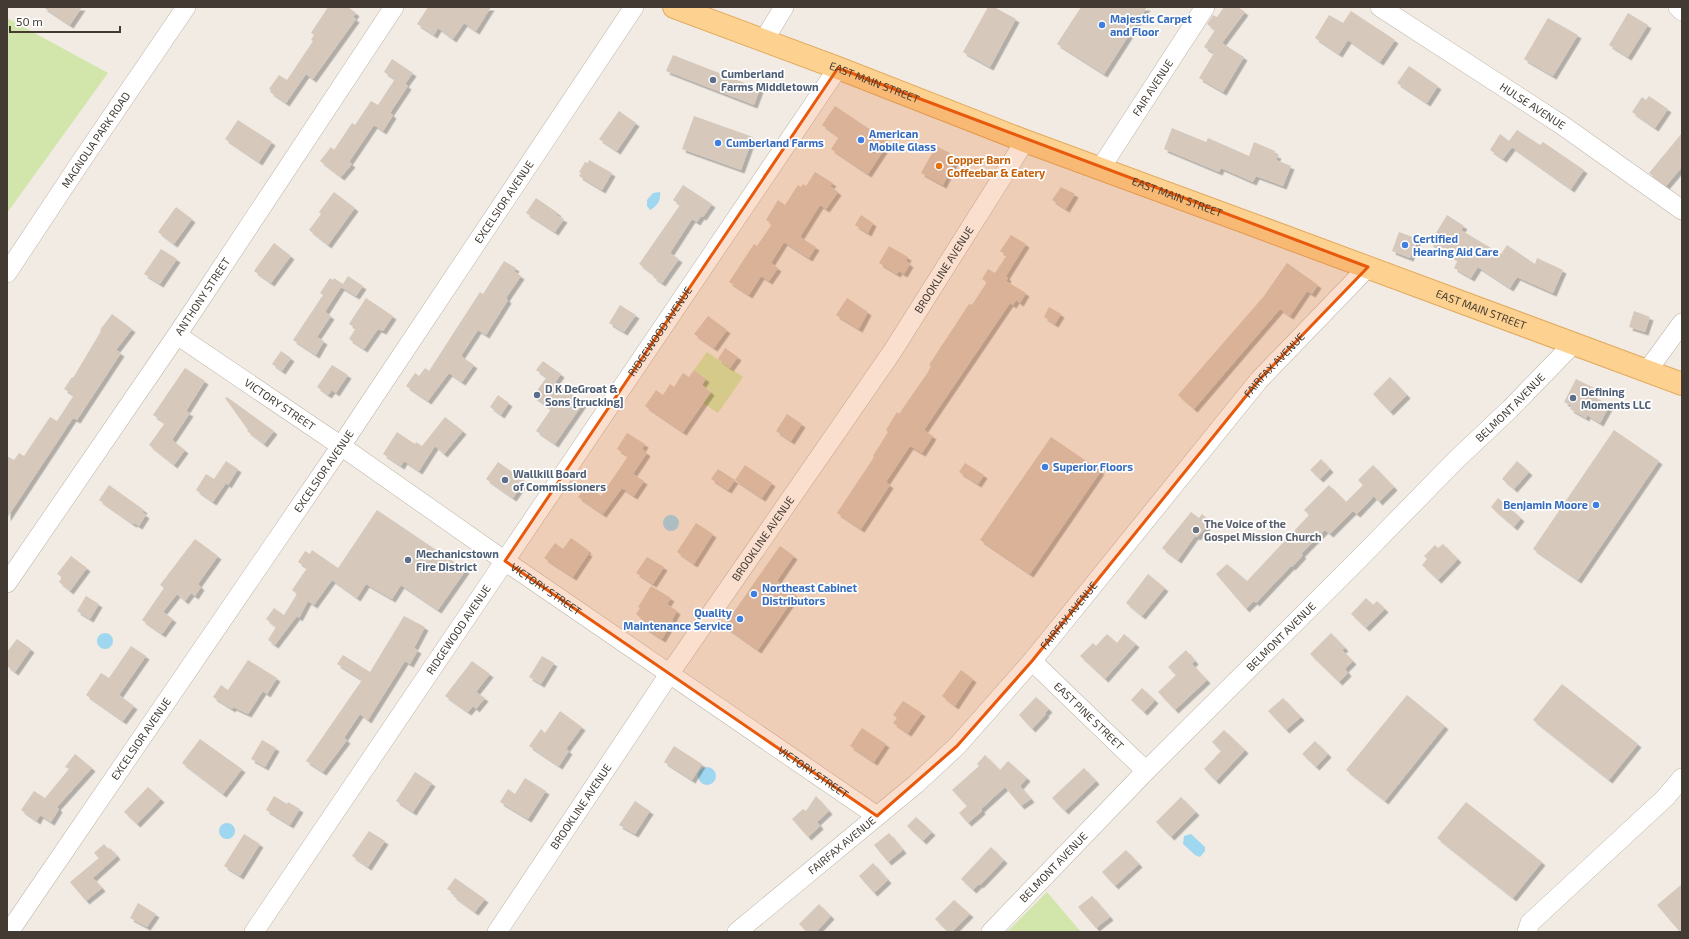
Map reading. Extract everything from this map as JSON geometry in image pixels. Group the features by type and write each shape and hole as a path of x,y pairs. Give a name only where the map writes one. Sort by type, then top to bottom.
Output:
{"main road":[{"name":"EAST MAIN STREET","path":"674,7 838,68 1025,141 1682,384"}],"street":[{"name":"MAGNOLIA PARK ROAD","path":"7,273 86,153 186,7"},
{"name":"ANTHONY STREET","path":"7,584 176,335 394,7"},
{"name":"EXCELSIOR AVENUE","path":"9,932 341,446 634,7"},
{"path":"764,40 784,7"},
{"name":"FAIR AVENUE","path":"1100,169 1205,7"},
{"name":"HULSE AVENUE","path":"1380,7 1562,125 1682,210"},
{"path":"1678,7 1682,11"},
{"name":"RIDGEWOOD AVENUE","path":"254,932 838,68"},
{"name":"BROOKLINE AVENUE","path":"497,932 670,673 892,352 1025,141"},
{"name":"FAIRFAX AVENUE","path":"737,932 916,784 957,746 1032,661 1259,380 1368,267"},
{"path":"1647,371 1682,323"},
{"name":"VICTORY STREET","path":"176,335 341,446 505,561 877,816"},
{"name":"BELMONT AVENUE","path":"991,932 1146,771 1457,459 1510,409 1573,344"},
{"name":"EAST PINE STREET","path":"1032,661 1146,771"},
{"path":"1527,932 1530,923 1666,798 1682,778"}],"highlighted area":[{"path":"838,68 1368,267 1259,380 1032,661 957,746 877,816 505,561"}],"green space":[{"path":"7,18 108,73 7,213"},
{"path":"707,352 743,377 718,413 703,403 711,391 702,385 706,379 694,370"},
{"path":"1047,892 1081,932 1007,932"}],"water":[{"path":"660,192 658,203 650,210 647,206 647,200 653,193"},
{"path":"671,515 677,517 679,523 677,529 671,531 665,529 663,523 665,517"},
{"path":"105,633 111,635 113,641 111,647 105,649 99,647 97,641 99,635"},
{"path":"707,767 713,770 716,776 713,782 707,785 701,782 698,776 701,770"},
{"path":"227,823 233,825 235,831 233,837 227,839 221,837 219,831 221,825"},
{"path":"1191,834 1205,847 1205,851 1200,857 1195,855 1183,844 1184,836"}],"building":[{"path":"43,7 82,7 70,25"},
{"path":"328,7 348,7 356,13 353,17 356,19 313,79 306,74 286,103 270,92 271,90 269,89 279,75 287,80 313,41 311,40 314,35 311,33"},
{"path":"428,7 491,7 476,31 464,23 453,39 438,28 434,35 417,24"},
{"path":"988,7 994,7 1016,19 990,67 963,52"},
{"name":"Majestic Carpet and Floor","path":"1081,7 1147,7 1104,74 1057,44"},
{"path":"1224,7 1238,7 1245,12 1222,43 1244,57 1223,92 1199,78 1214,53 1204,47 1215,30 1207,24 1213,15 1217,17"},
{"path":"1351,11 1395,40 1380,62 1348,40 1339,54 1315,38 1329,15 1343,23"},
{"path":"1628,13 1648,25 1628,57 1609,45"},
{"path":"1548,18 1578,35 1553,76 1524,59"},
{"name":"Cumberland Farms Middletown","path":"673,55 760,89 754,105 666,71"},
{"path":"392,59 413,73 405,84 408,86 390,113 393,115 383,131 374,125 349,162 352,164 341,177 320,161 331,147 334,150 352,123 355,125 371,101 378,105 395,79 384,72"},
{"path":"1409,66 1438,86 1427,103 1397,83"},
{"path":"1649,96 1668,109 1655,128 1632,112 1642,97 1646,100"},
{"name":"American Mobile Glass","path":"835,106 889,142 868,174 831,149 839,137 822,125"},
{"path":"619,111 636,123 617,151 599,139"},
{"name":"Cumberland Farms","path":"694,116 753,137 741,170 682,149"},
{"path":"238,120 272,142 259,162 225,139"},
{"path":"1172,128 1206,142 1208,138 1249,156 1254,142 1275,151 1274,154 1278,155 1276,160 1291,166 1283,186 1256,176 1253,182 1221,168 1219,172 1164,149"},
{"path":"1517,130 1540,145 1543,142 1584,170 1571,189 1512,147 1503,159 1490,150 1500,134 1509,141"},
{"path":"1682,133 1682,167 1666,186 1649,173"},
{"name":"Copper Barn Coffeebar & Eatery","path":"936,146 950,153 949,155 956,159 943,185 921,173"},
{"path":"589,160 612,173 602,190 579,176 581,173 579,172 585,162 588,163"},
{"path":"815,172 833,183 830,186 838,192 826,209 820,205 800,237 816,247 809,258 784,242 771,263 778,268 769,281 761,276 749,295 729,282 754,244 757,246 772,224 766,220 778,200 785,205 798,185 801,187 803,184 806,186"},
{"path":"683,185 712,204 703,217 701,216 697,222 692,219 670,253 679,259 662,283 639,264 680,205 673,200"},
{"path":"1061,187 1075,194 1066,209 1052,200"},
{"path":"334,192 355,208 328,245 309,230 321,214 319,212"},
{"path":"536,198 558,213 556,215 564,219 555,232 526,213"},
{"path":"176,207 192,219 174,244 158,232"},
{"path":"861,215 873,223 868,233 855,225"},
{"path":"1447,215 1464,226 1461,230 1501,254 1507,245 1535,264 1537,258 1563,270 1553,293 1517,277 1510,288 1478,267 1471,278 1454,268 1458,260 1430,243"},
{"name":"Certified Hearing Aid Care","path":"1399,232 1418,239 1410,258 1392,251"},
{"path":"1011,235 1026,244 1006,276 1008,278 1006,281 1026,293 1020,303 1016,300 1013,305 1010,303 924,430 933,436 922,453 910,446 886,482 890,485 861,529 837,513 874,457 873,456 888,432 886,430 897,412 899,414 928,372 931,366 929,365 969,304 972,305 987,282 982,279 988,269 995,273 1007,255 1000,251"},
{"path":"274,243 291,256 271,283 254,271"},
{"path":"889,246 908,257 906,261 910,264 904,274 899,271 897,274 879,263"},
{"path":"161,249 177,259 160,284 144,274"},
{"path":"504,261 516,268 514,271 521,276 506,298 508,300 486,335 478,330 461,356 474,365 462,382 449,373 428,401 406,386 415,373 419,376 425,368 429,371 480,292 483,294"},
{"path":"1287,263 1318,285 1312,294 1307,291 1290,316 1280,309 1194,409 1178,395 1264,296"},
{"path":"348,276 363,286 356,296 341,287"},
{"path":"330,278 333,280 334,278 343,284 325,312 331,316 317,337 324,341 316,355 293,340 323,295 320,293"},
{"path":"366,298 393,316 383,331 378,329 364,349 349,339 356,328 349,324"},
{"path":"847,298 868,312 859,329 836,315"},
{"path":"620,305 636,315 624,332 609,323"},
{"path":"1049,307 1061,314 1055,324 1044,317"},
{"path":"1634,311 1650,317 1645,332 1629,327"},
{"path":"112,314 132,329 116,350 121,353 77,420 73,418 7,518 7,456 14,460 19,453 24,456 50,417 57,421 74,395 64,389 72,377 73,378 101,331 100,330"},
{"path":"708,316 727,330 714,348 694,334"},
{"path":"725,348 738,357 730,368 718,359"},
{"path":"281,351 291,358 282,371 272,364"},
{"path":"543,361 561,374 555,383 536,370"},
{"path":"332,365 348,375 336,393 332,390 328,395 317,387"},
{"path":"185,368 205,381 186,411 190,413 172,440 185,450 174,465 149,445 165,423 153,415"},
{"path":"694,370 706,379 702,385 711,392 683,432 645,406 656,390 663,395 670,384 674,387 683,373 689,377"},
{"path":"1390,377 1407,395 1390,412 1373,394"},
{"path":"546,378 584,402 555,444 536,431 551,409 533,396"},
{"path":"1576,379 1596,389 1592,396 1610,405 1600,423 1587,415 1586,418 1570,409 1572,406 1564,402"},
{"path":"498,395 509,403 501,415 490,407"},
{"path":"227,397 274,431 264,444 247,431 248,430 225,398"},
{"path":"787,414 802,424 791,441 776,431"},
{"path":"445,417 463,431 444,454 435,446 419,471 404,461 401,466 383,454 397,432 415,444 416,442 422,446"},
{"name":"Benjamin Moore","path":"1614,430 1659,461 1578,580 1533,549"},
{"path":"627,433 645,444 642,449 647,453 633,474 644,481 634,496 622,488 603,514 578,497 587,485 601,496 628,456 617,449"},
{"path":"1051,437 1101,471 1030,574 980,540"},
{"path":"1321,459 1330,469 1320,479 1310,470"},
{"path":"226,461 238,469 228,485 226,483 213,502 196,490 206,474 214,479"},
{"path":"1517,461 1529,472 1514,489 1502,479"},
{"name":"Wallkill Board of Commissioners","path":"498,462 525,481 513,498 486,479"},
{"path":"965,463 984,475 978,484 959,472"},
{"path":"745,465 772,483 762,498 735,480"},
{"path":"1373,465 1394,487 1379,502 1374,496 1357,514 1353,511 1330,534 1325,530 1301,554 1303,555 1292,567 1291,566 1256,603 1254,601 1246,609 1216,574 1227,564 1247,581 1309,515 1304,510 1329,485 1346,502 1363,485 1358,480"},
{"path":"718,469 735,480 728,490 711,479"},
{"path":"109,485 144,510 142,512 146,515 139,526 134,523 133,524 99,500"},
{"path":"1498,498 1521,518 1514,527 1491,507"},
{"path":"377,510 466,570 438,610 401,585 392,599 366,584 357,598 332,580 314,605 308,601 299,618 297,616 275,645 268,640 276,627 266,619 274,608 284,615 297,594 292,590 307,568 298,562 305,551 310,554 312,550 338,568"},
{"path":"1191,512 1199,518 1202,514 1211,522 1197,537 1195,536 1178,560 1162,548"},
{"path":"696,523 713,534 694,564 677,552"},
{"path":"571,538 588,550 586,551 589,553 573,577 544,558 555,543 563,549"},
{"path":"195,539 218,556 198,584 201,587 195,596 191,593 185,601 177,594 163,612 173,619 162,634 142,620 164,588 160,585"},
{"path":"1443,544 1458,559 1438,580 1422,565 1427,559 1424,556 1435,545 1438,548"},
{"path":"780,546 794,556 777,581 796,595 758,650 724,626"},
{"path":"71,556 87,568 70,591 59,582 62,577 57,574"},
{"path":"647,557 664,567 653,584 636,573"},
{"path":"1148,574 1165,588 1142,616 1126,603"},
{"path":"651,586 671,598 667,604 677,611 662,639 639,624 642,619 636,614 640,608 638,607"},
{"path":"86,596 99,604 90,619 77,611"},
{"path":"1366,598 1373,605 1377,601 1385,609 1366,628 1351,614"},
{"path":"404,616 425,627 414,648 418,650 410,664 405,661 368,720 360,714 344,738 347,740 323,772 306,761 362,680 337,664 343,655 370,672"},
{"path":"1331,633 1345,648 1342,650 1353,661 1345,669 1348,673 1339,682 1310,654"},
{"path":"1107,634 1117,643 1124,634 1136,644 1105,679 1080,656 1093,643 1096,646"},
{"path":"17,639 31,649 15,672 7,666 7,652"},
{"path":"131,646 146,656 119,695 134,706 123,721 86,695 101,673 109,678"},
{"path":"1186,650 1195,661 1192,664 1207,680 1175,710 1158,692 1176,675 1168,667"},
{"path":"542,656 554,663 541,684 529,677"},
{"path":"248,660 277,678 267,694 263,691 248,714 233,707 232,709 213,697 221,685 228,690"},
{"path":"472,661 490,674 476,692 485,698 476,709 473,706 468,712 445,696"},
{"path":"961,670 973,679 955,706 942,696"},
{"path":"1562,684 1638,744 1609,780 1533,720"},
{"path":"1142,688 1155,700 1144,712 1131,700"},
{"path":"1407,695 1445,726 1385,801 1346,770"},
{"path":"1036,697 1049,709 1032,729 1019,715"},
{"path":"1283,698 1301,717 1286,730 1268,711"},
{"path":"903,701 922,713 908,733 893,723 897,718 893,715"},
{"path":"560,711 582,727 566,749 569,751 559,766 529,746 541,729 545,733"},
{"path":"862,728 886,744 874,762 850,746"},
{"path":"1224,730 1245,750 1216,781 1204,769 1221,751 1212,742"},
{"path":"200,739 242,769 223,794 182,763"},
{"path":"262,740 276,748 265,767 251,759"},
{"path":"1315,741 1328,754 1316,767 1302,754"},
{"path":"674,746 702,764 692,780 664,762"},
{"path":"75,754 92,768 57,807 59,809 51,822 40,815 37,821 21,810 34,791 45,798 69,769 65,767"},
{"path":"985,755 1000,770 1008,761 1027,778 1020,786 1031,799 1021,806 1005,787 968,823 959,813 967,806 952,790 979,766 977,764"},
{"path":"1084,768 1096,781 1065,811 1052,798"},
{"path":"415,772 432,783 413,812 396,801"},
{"path":"525,778 546,791 528,819 500,802 508,789 515,794"},
{"path":"148,787 161,799 137,824 124,812"},
{"path":"274,796 287,804 288,802 300,809 290,825 266,810"},
{"path":"816,796 829,811 817,822 820,826 808,837 792,819 803,809 806,811"},
{"path":"1181,797 1196,812 1171,837 1156,822"},
{"path":"635,801 650,811 635,834 619,825"},
{"path":"1466,802 1542,862 1513,898 1437,838"},
{"path":"916,817 932,832 923,841 907,826"},
{"path":"369,831 385,841 368,867 352,856"},
{"path":"889,833 903,850 888,862 874,845"},
{"path":"244,834 260,844 240,876 224,866"},
{"path":"104,844 117,856 93,878 102,888 86,901 70,882 99,858 94,853"},
{"path":"991,847 1004,860 980,885 979,884 973,890 961,879"},
{"path":"1126,850 1139,864 1115,886 1102,872"},
{"path":"873,863 888,880 874,893 859,876"},
{"path":"455,878 485,899 475,912 453,896 455,894 447,889"},
{"path":"1682,884 1682,932 1680,932 1657,905"},
{"path":"1092,896 1110,917 1096,928 1078,907"},
{"path":"954,900 970,914 952,932 948,932 935,919"},
{"path":"138,903 156,914 147,927 130,918"},
{"path":"819,904 831,916 816,932 807,932 799,924"}],"place":[{"name":"Majestic Carpet and Floor","path":"1102,25"},
{"name":"Cumberland Farms Middletown","path":"713,80"},
{"name":"American Mobile Glass","path":"861,140"},
{"name":"Cumberland Farms","path":"718,143"},
{"name":"Copper Barn Coffeebar & Eatery","path":"939,166"},
{"name":"Certified Hearing Aid Care","path":"1405,245"},
{"name":"D K DeGroat & Sons [trucking]","path":"537,395"},
{"name":"Defining Moments LLC","path":"1573,398"},
{"name":"Superior Floors","path":"1045,467"},
{"name":"Wallkill Board of Commissioners","path":"505,480"},
{"name":"Benjamin Moore","path":"1596,505"},
{"name":"The Voice of the Gospel Mission Church","path":"1196,530"},
{"name":"Mechanicstown Fire District","path":"408,560"},
{"name":"Northeast Cabinet Distributors","path":"754,594"},
{"name":"Quality Maintenance Service","path":"740,619"}]}
